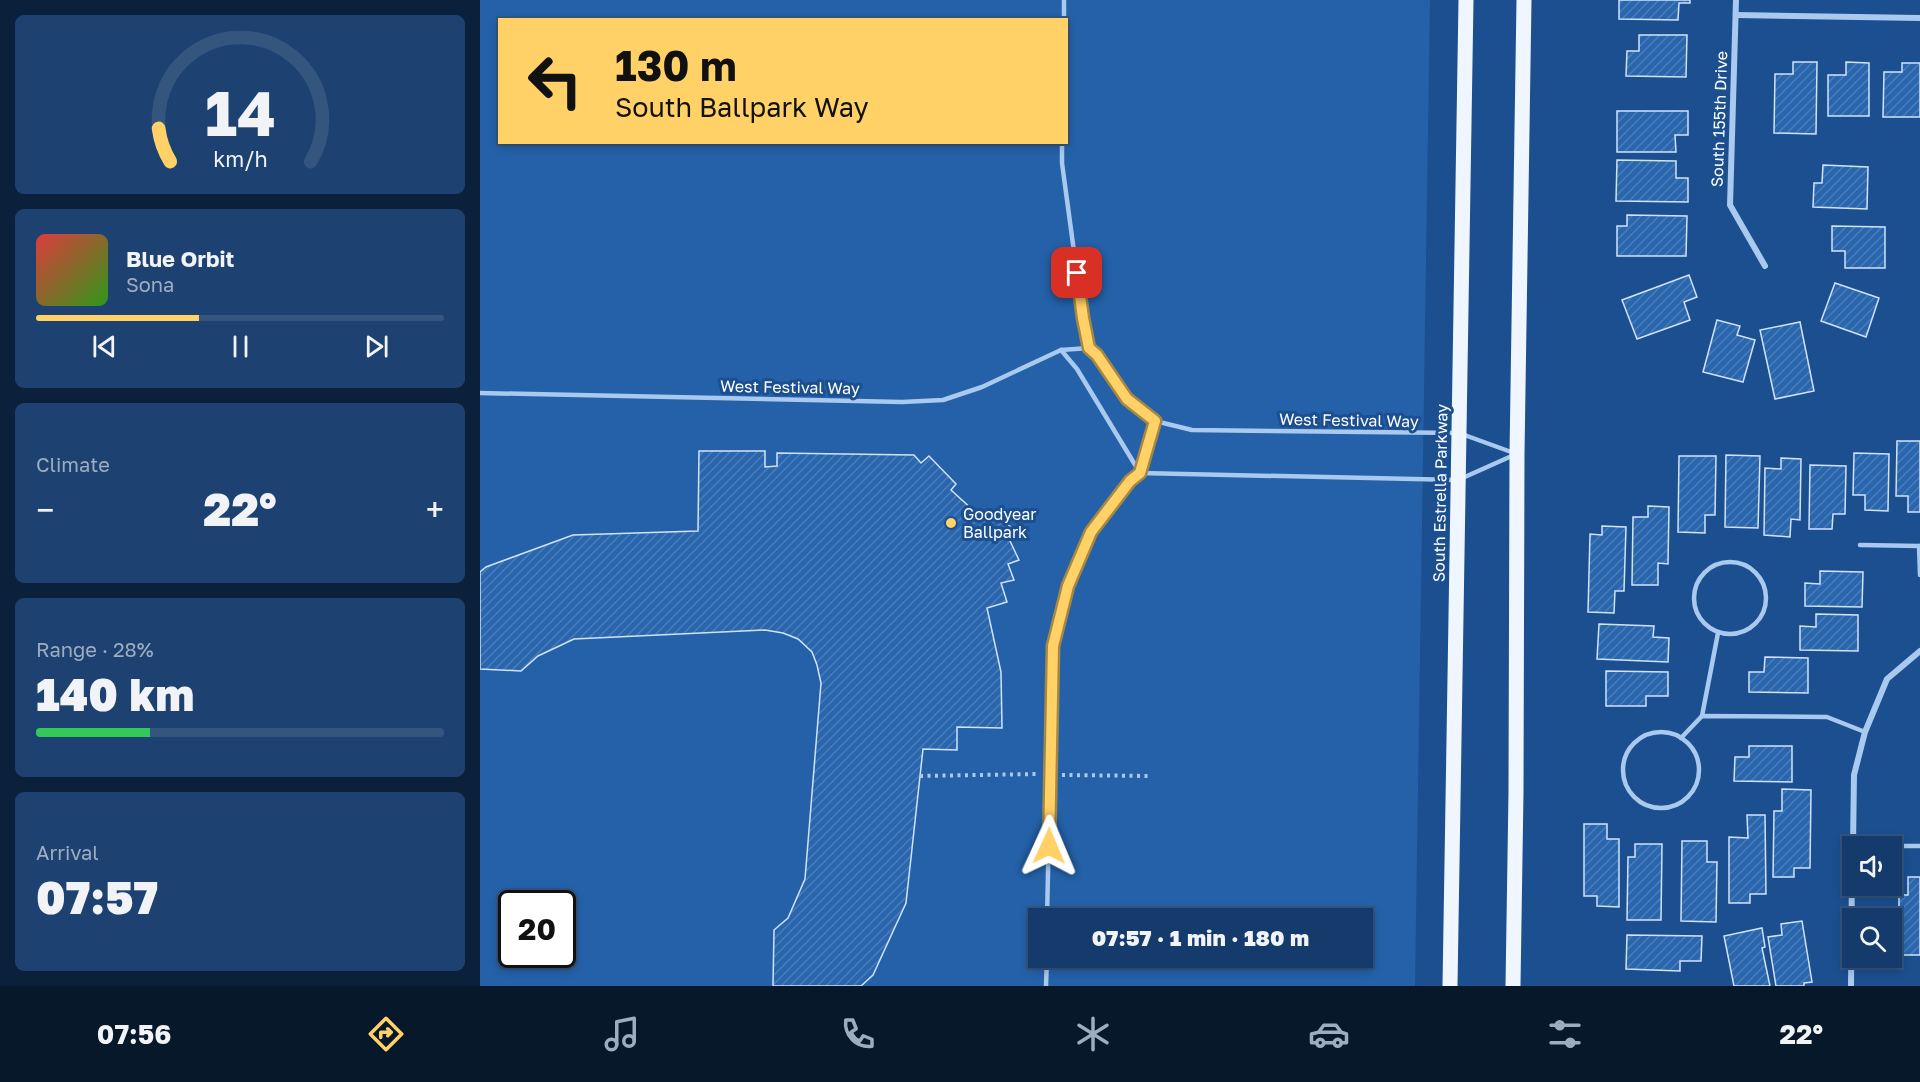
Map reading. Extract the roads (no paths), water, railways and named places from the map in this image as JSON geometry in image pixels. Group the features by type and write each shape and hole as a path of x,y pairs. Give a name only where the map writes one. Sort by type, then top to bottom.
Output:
{"main road":[{"name":"South Estrella Parkway","path":"1450,986 1466,0"},
{"path":"1513,986 1517,454 1524,0"}],"street":[{"name":"South 155th Drive","path":"1736,0 1730,205 1765,266"},
{"path":"1736,15 1920,18"},
{"path":"1853,836 1854,774 1865,732 1887,679 1920,651"},
{"path":"1851,986 1852,896"}],"lane":[{"path":"1064,0 1064,18"},
{"path":"1047,908 1053,646 1068,586 1091,532 1130,481 1140,473 1155,421 1127,399 1097,355 1089,348 1062,163 1062,144"},
{"name":"West Festival Way","path":"480,393 902,402 943,400 982,387 1061,350 1089,348"},
{"path":"1061,350 1077,369 1140,473"},
{"name":"West Festival Way","path":"1155,421 1192,430 1459,433 1517,454"},
{"path":"1140,473 1458,480 1517,454"},
{"path":"1860,545 1919,546 1920,575"},
{"path":"1723,562 1746,565 1756,572 1767,594 1762,618 1742,633 1730,635 1718,633 1707,627 1699,618 1695,607 1696,584 1702,574 1723,562"},
{"path":"1681,738 1702,716 1718,633"},
{"path":"1702,716 1827,717 1865,732"},
{"path":"1657,732 1670,733 1681,738 1690,747 1699,770 1692,793 1682,802 1671,807 1646,806 1636,800 1628,790 1623,778 1626,753 1644,736 1657,732"},
{"path":"1902,846 1920,846"},
{"path":"1046,986 1047,968"}],"place":[{"name":"Goodyear Ballpark","path":"951,523"}]}
